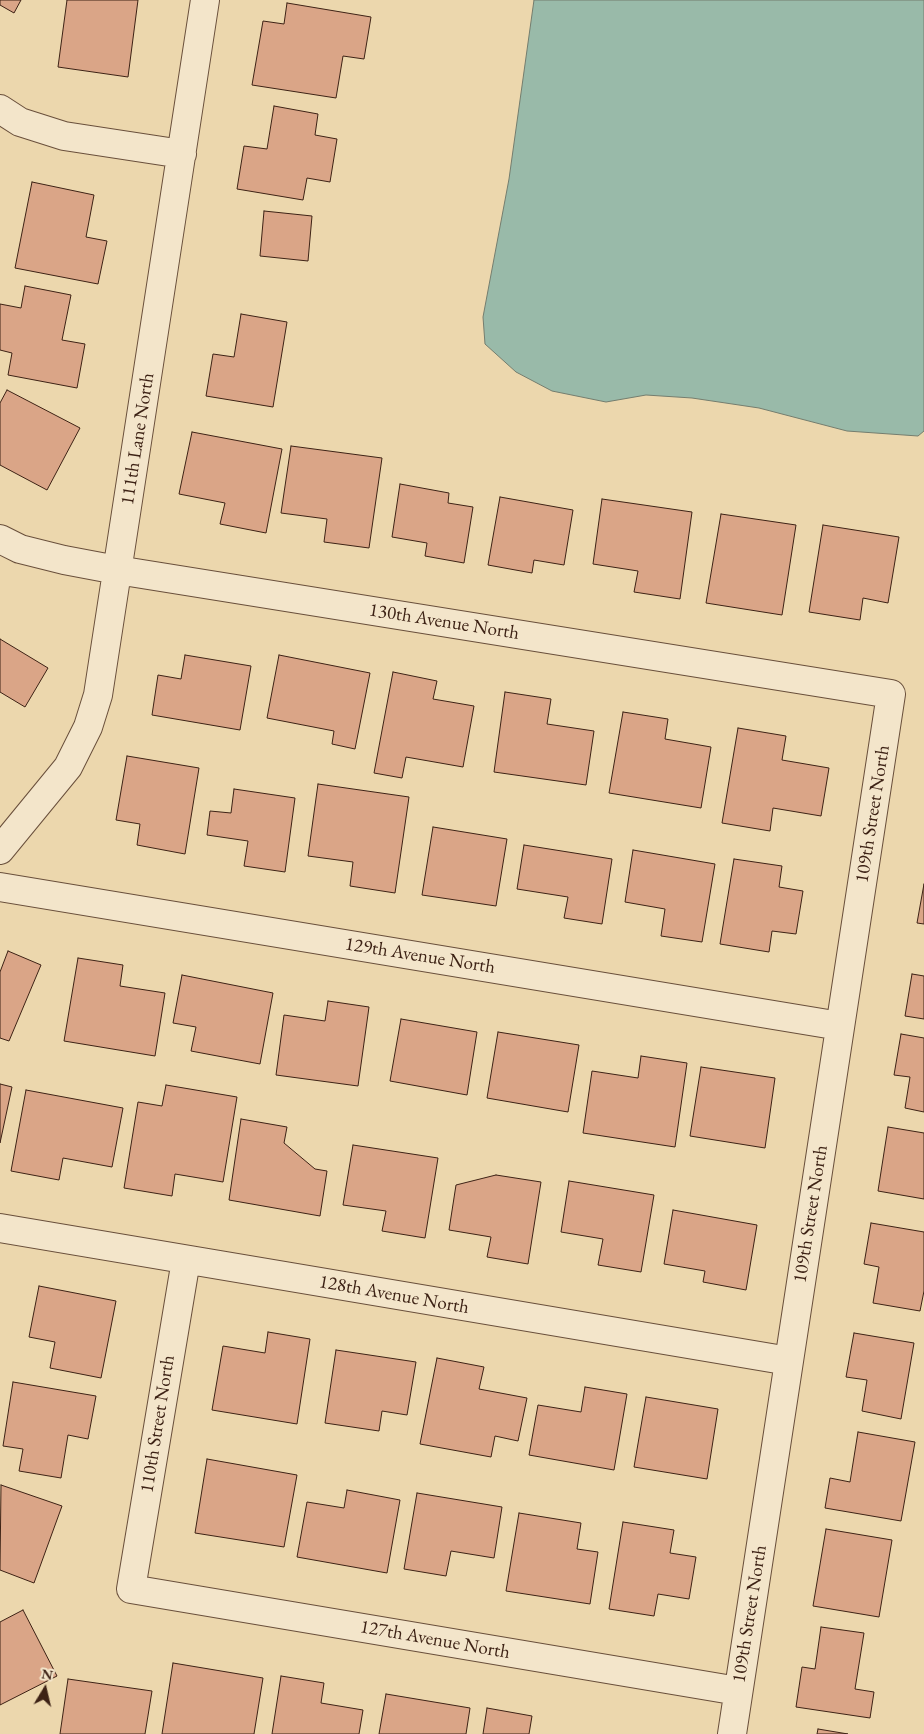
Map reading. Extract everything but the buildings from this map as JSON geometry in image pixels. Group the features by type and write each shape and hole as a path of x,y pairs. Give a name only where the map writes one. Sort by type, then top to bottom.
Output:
{"street":[{"name":"111th Lane North","path":"0,850 68,767 88,727 98,695 205,0"},
{"path":"0,109 20,122 64,136 182,154"},
{"name":"130th Avenue North","path":"0,539 29,551 117,570 891,694"},
{"name":"109th Street North","path":"732,1734 891,694"},
{"name":"129th Avenue North","path":"0,887 840,1026"},
{"name":"128th Avenue North","path":"0,1228 789,1361"},
{"name":"110th Street North","path":"131,1589 186,1260"},
{"name":"127th Avenue North","path":"131,1589 738,1691"}],"shaded area":[{"path":"534,0 924,0 924,431 918,436 847,431 759,408 692,398 646,395 606,402 552,391 516,372 485,344 483,317 509,179"}]}
